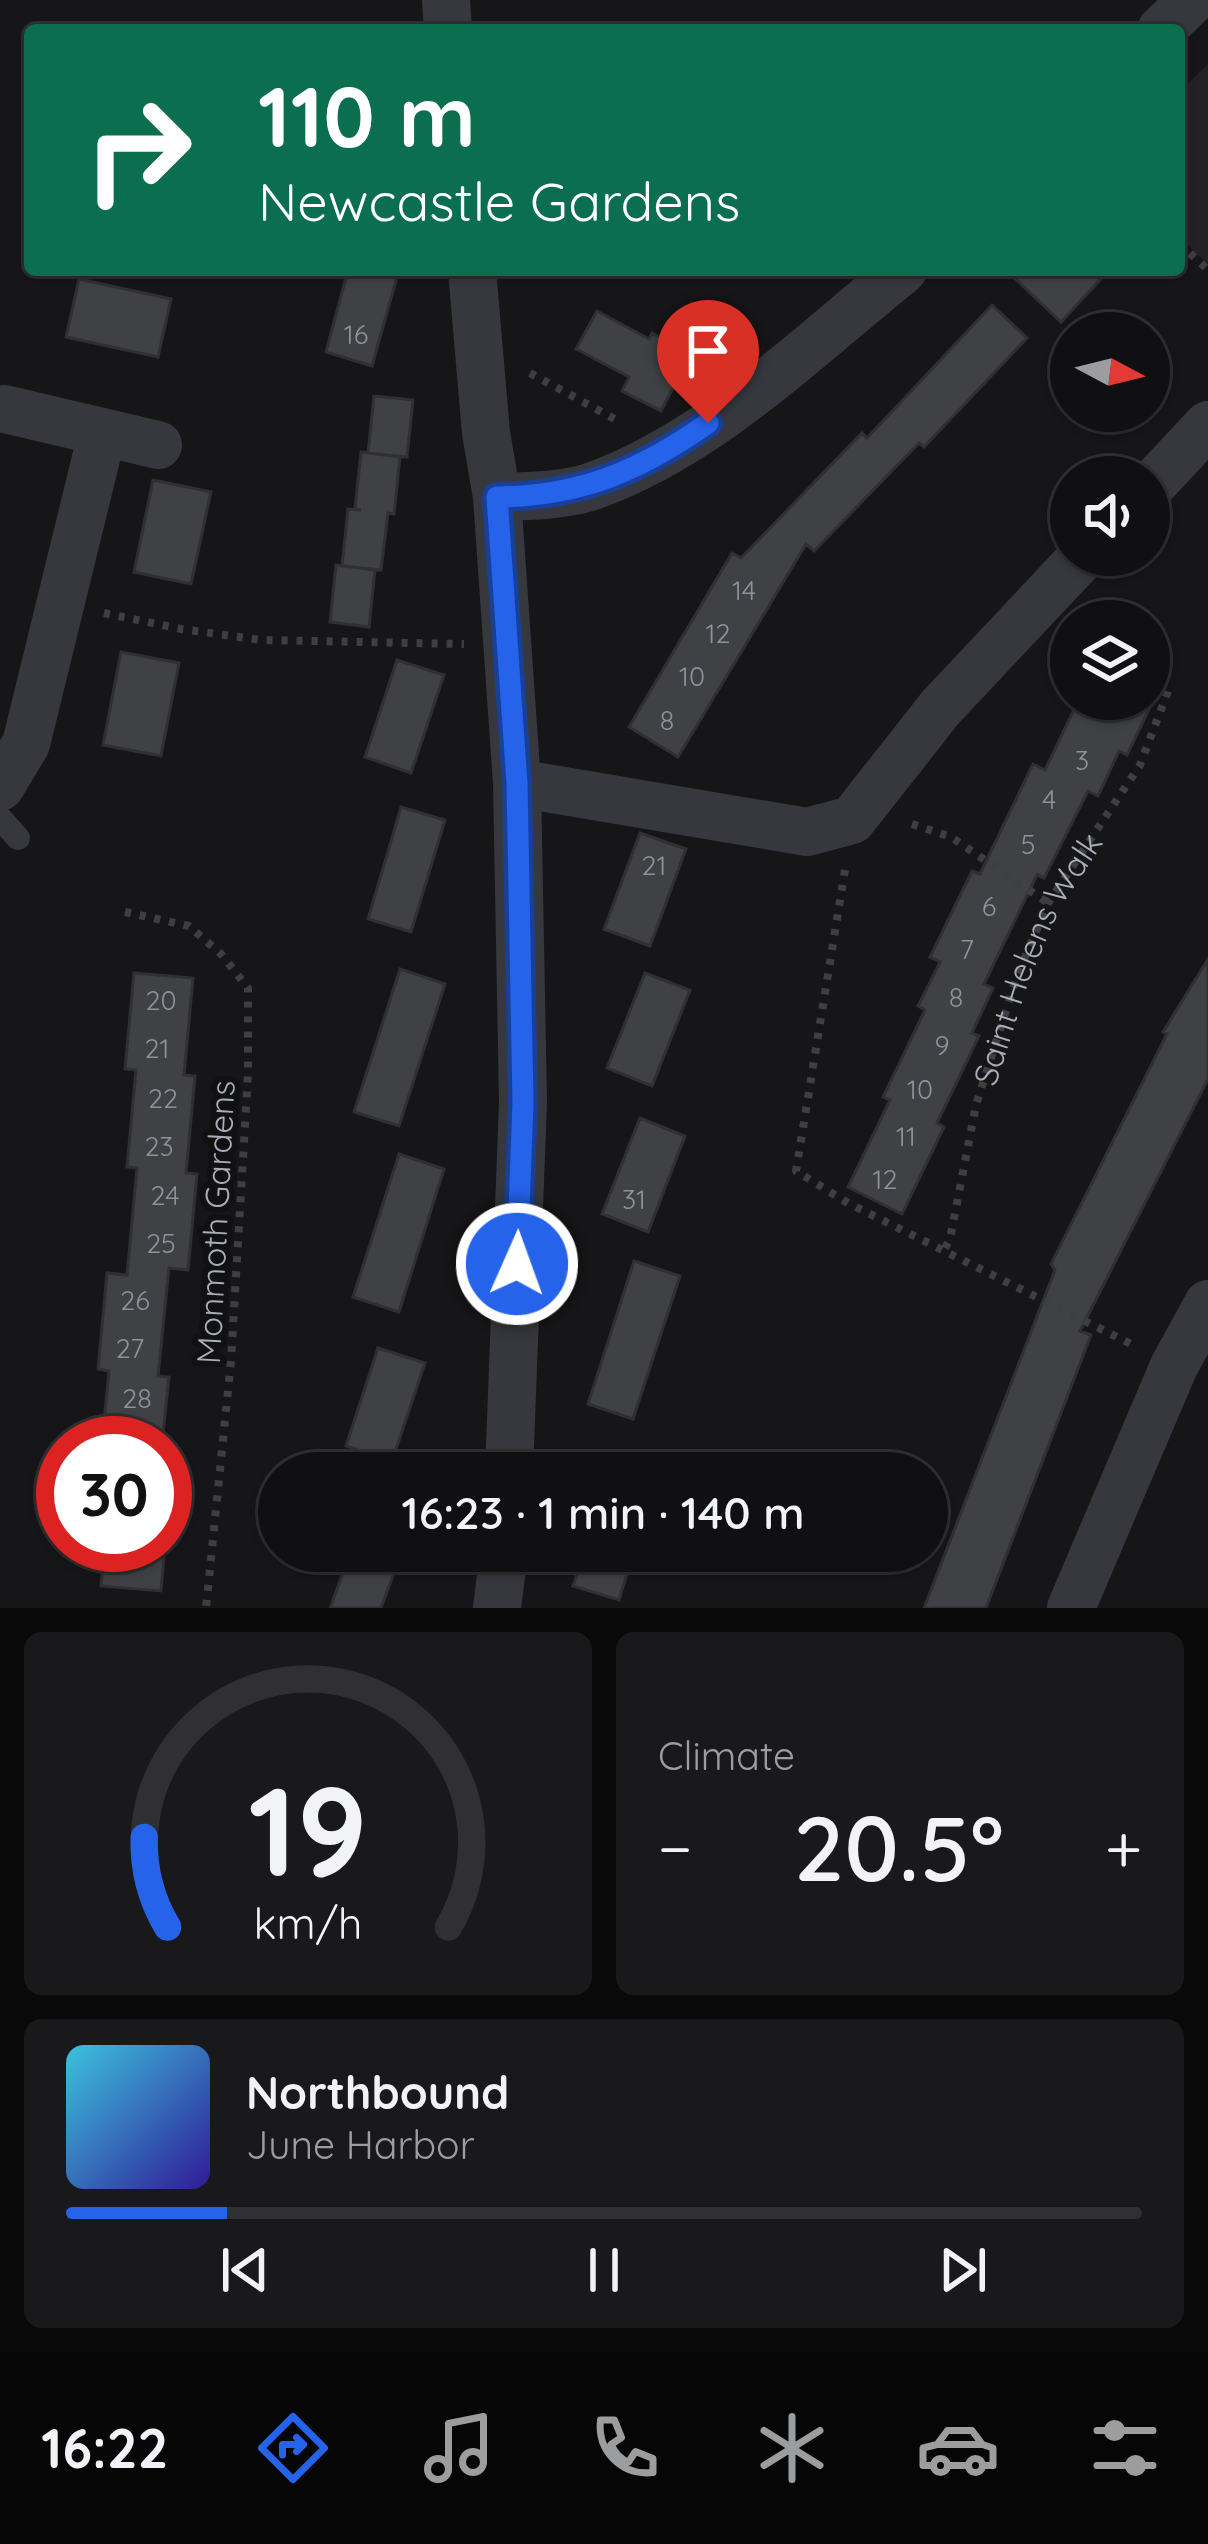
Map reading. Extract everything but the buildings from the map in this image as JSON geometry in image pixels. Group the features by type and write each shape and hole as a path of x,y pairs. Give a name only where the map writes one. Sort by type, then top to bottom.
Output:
{"street":[{"path":"1167,24 1192,0"},
{"path":"473,276 486,433 497,497 517,783 523,1102 510,1452"},
{"path":"497,497 586,488 671,449 745,397 896,276"},
{"path":"5,409 158,445"},
{"path":"1170,466 1208,425"},
{"path":"0,787 26,744 102,434"},
{"path":"517,783 807,832 852,820 941,707 1064,576"},
{"path":"1071,1608 1174,1366 1208,1304"},
{"path":"497,1608 501,1572"}],"lane":[{"path":"0,818 18,838"}],"path":[{"path":"1185,249 1208,270"},
{"path":"482,347 671,449"},
{"path":"115,616 260,640 457,643"},
{"name":"Saint Helens Walk","path":"945,1248 976,1105 1017,976 1048,903 1140,765 1157,720"},
{"path":"1048,903 951,837 922,824 852,820 796,1171 848,1203 1174,1366"},
{"name":"Monmoth Gardens","path":"125,912 189,926 221,954 248,988 248,1074 231,1361 206,1608"}],"shaded area":[{"path":"1208,64 1208,264 1185,243 1185,86"}],"route":[{"path":"517,1264 523,1102 517,783 497,497 586,488 671,449 708,423"}]}
